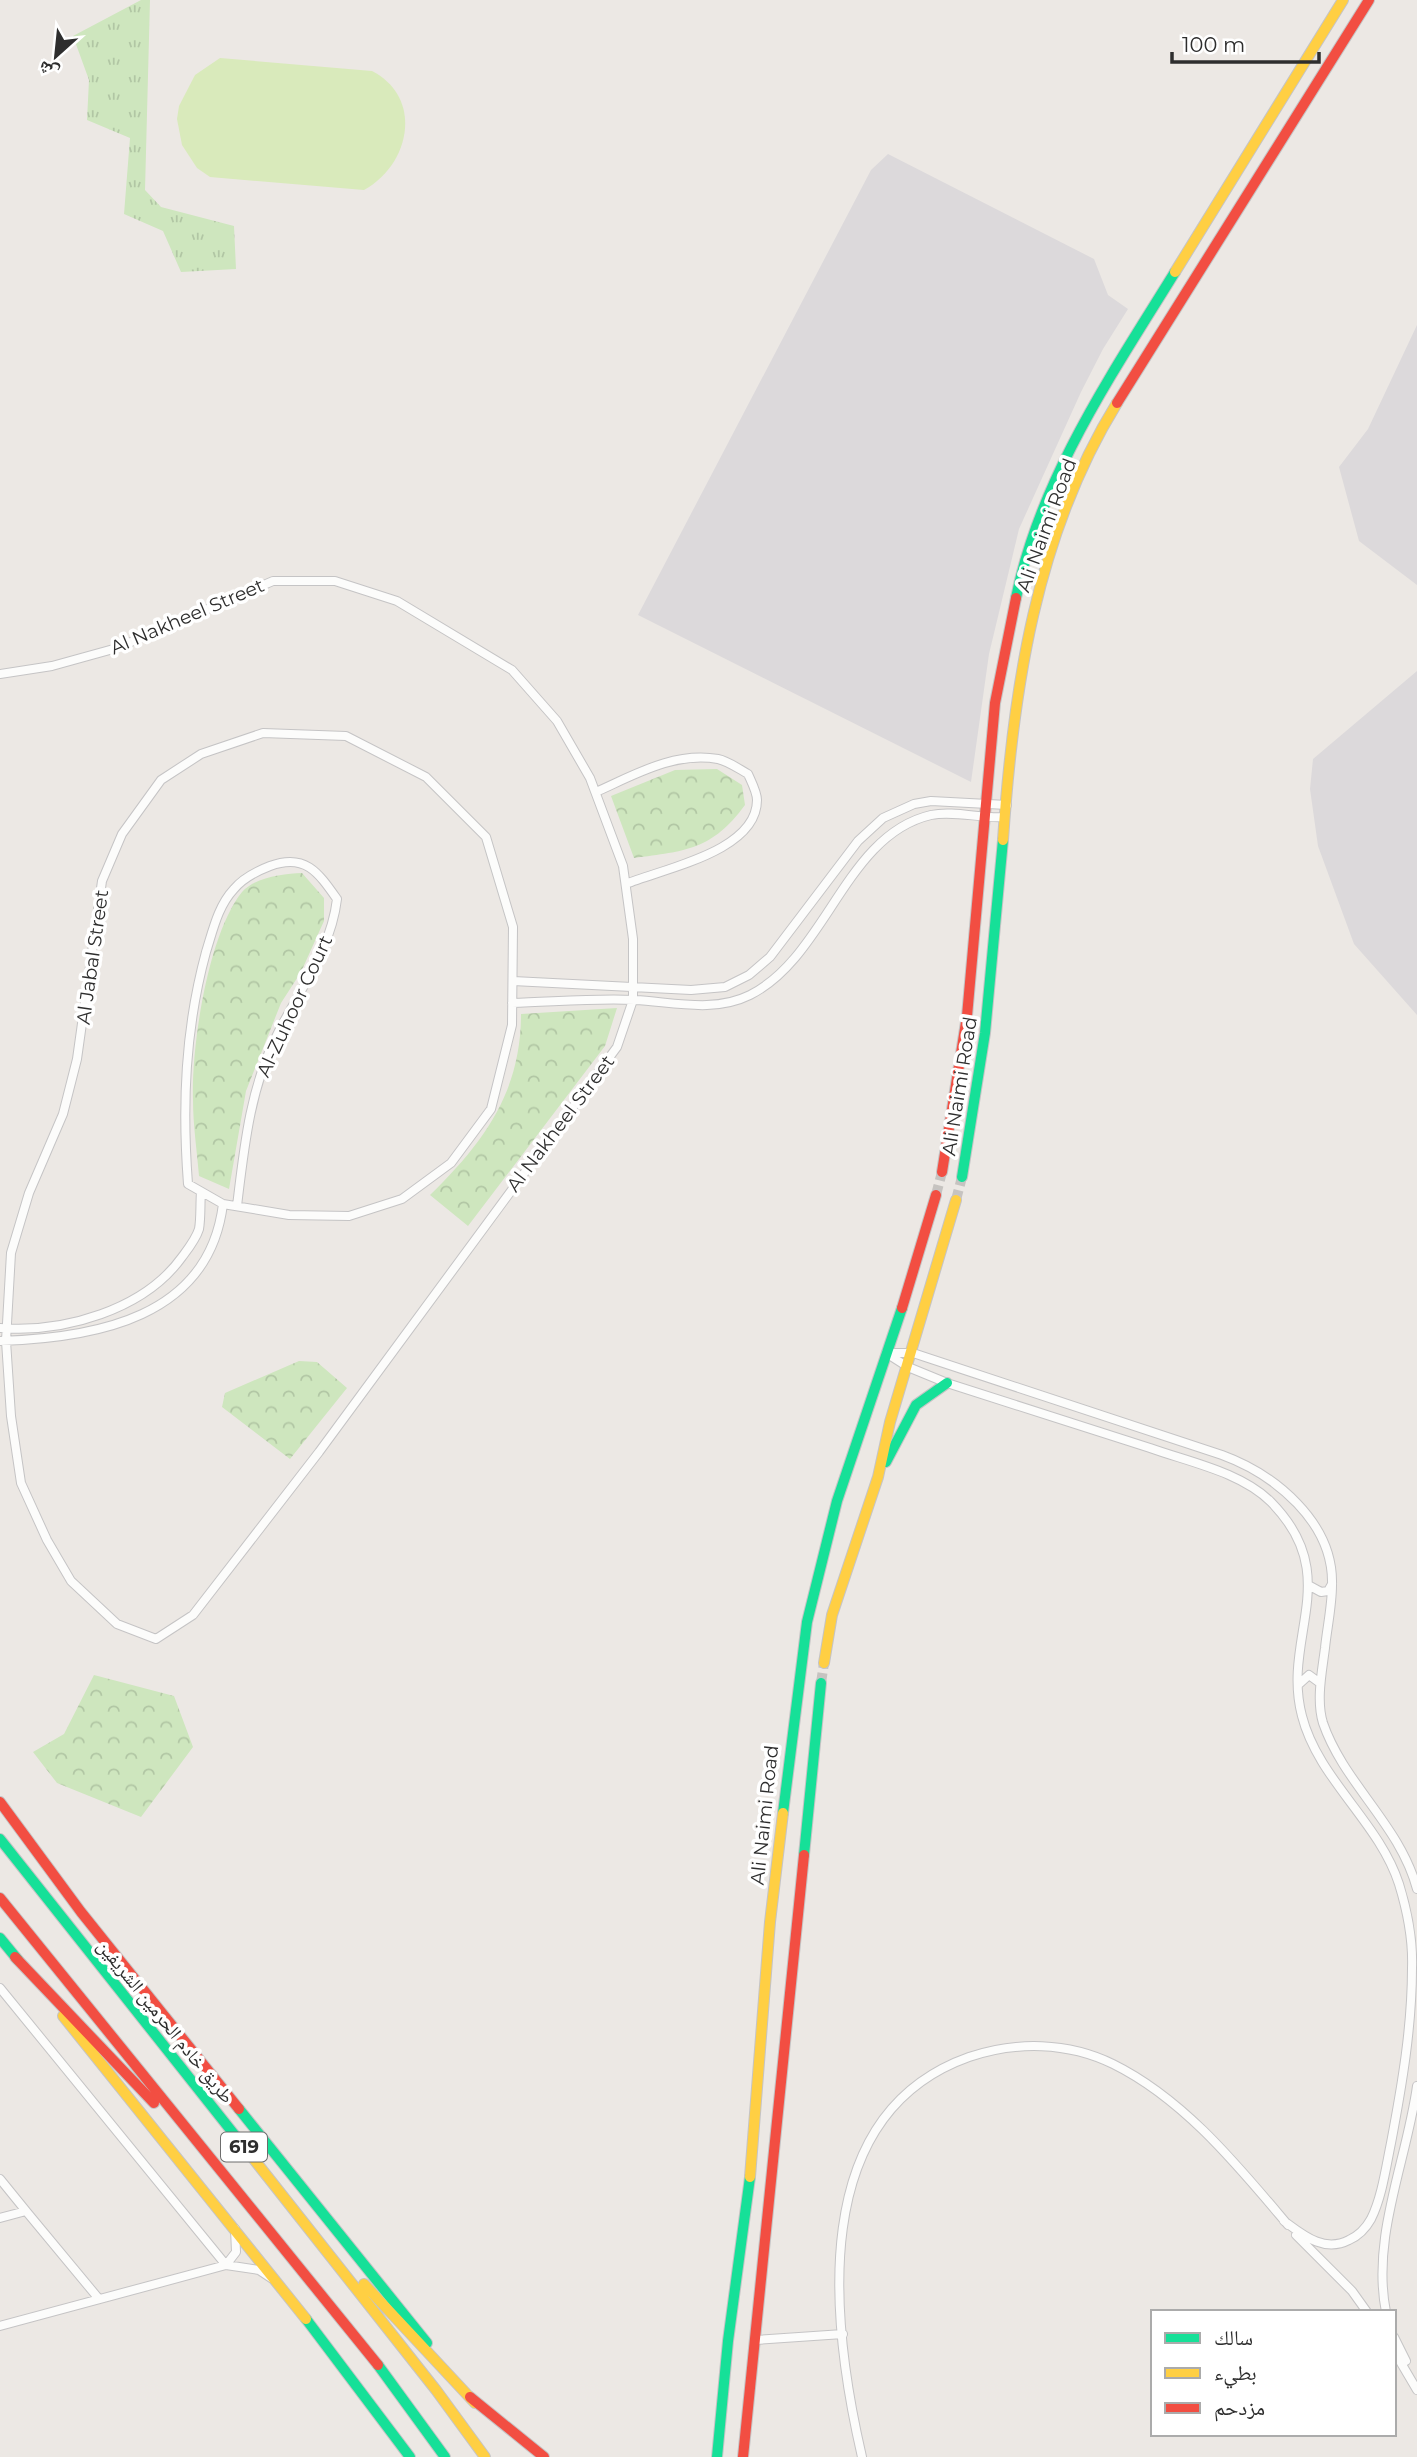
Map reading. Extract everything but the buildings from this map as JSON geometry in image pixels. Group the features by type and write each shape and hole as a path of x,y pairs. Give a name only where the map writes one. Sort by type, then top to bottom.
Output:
{"main road":[{"name":"Ali Naimi Road","path":"942,1172 967,1016 1002,657 1030,548 1053,484 1091,408 1343,0"},
{"name":"Ali Naimi Road","path":"962,1177 985,1044 1016,704 1029,631 1051,551 1078,481 1112,412 1368,0"},
{"path":"947,1145 955,1156 962,1155 968,1148"},
{"name":"Ali Naimi Road","path":"717,2457 728,2341 748,2197 770,1922 798,1676 817,1574 936,1195"},
{"path":"824,1662 832,1615 878,1477 890,1422 913,1353 956,1200"},
{"path":"932,1211 944,1204 950,1208 952,1216"},
{"path":"878,1477 911,1410 925,1393 947,1383"},
{"path":"743,2457 821,1683"},
{"path":"0,1802 81,1912 475,2403"},
{"name":"طريق خادم الحرمين الشريفين","path":"0,1839 279,2190 485,2457"},
{"name":"619","path":"0,1898 382,2368 445,2457"},
{"path":"0,1938 278,2282 410,2457"},
{"path":"15,1957 228,2181"},
{"path":"279,2190 475,2403 544,2457"}],"street":[{"name":"Al Nakheel Street","path":"0,674 52,666 117,648 273,580 335,581 397,601 512,670 557,721 596,792 623,866 633,939 633,1000 617,1047 319,1452 193,1615 156,1639 117,1624 71,1581 47,1541 21,1483 3,1341"},
{"name":"Al Jabal Street","path":"3,1341 11,1253 29,1194 63,1114 77,1059 102,881 122,834 161,780 201,754 263,733 346,736 426,777 486,838 513,927 512,1026 491,1109 451,1163 401,1199 349,1216 289,1214 223,1204"},
{"path":"596,792 649,768 689,757 720,759 748,774 757,799 753,814 740,833 718,851 691,864 663,868 626,884"},
{"path":"513,981 691,990 724,987 749,975 770,957 858,841 883,818 914,804 931,800 1007,805"},
{"path":"512,1003 633,1000 697,1005 723,1003 750,995 796,957 861,867 894,831 934,814 985,819 1005,817"},
{"name":"Al-Zuhoor Court","path":"201,1192 188,1184 184,1089 190,1030 216,917 233,889 257,871 286,860 307,864 337,900 335,918 315,967 276,1036 254,1093 237,1206"},
{"path":"3,1328 92,1317 122,1307 172,1272 192,1244 198,1230 201,1192 223,1204 219,1234 195,1273 164,1304 112,1327 49,1340 3,1341"},
{"path":"886,1353 913,1353 1247,1464 1282,1487 1309,1518 1325,1551 1332,1584 1320,1683 1322,1719 1340,1758 1390,1827 1417,1889"},
{"path":"886,1353 908,1367 947,1383 1192,1462 1247,1484 1275,1506 1296,1535 1303,1552 1310,1586 1298,1685 1303,1719 1313,1746 1390,1860 1406,1908 1413,1966 1401,2092 1389,2156 1370,2221 1348,2241 1325,2245 1313,2242 1284,2221"},
{"path":"1310,1586 1321,1592 1328,1591 1332,1584"},
{"path":"1298,1685 1309,1675 1320,1683"},
{"path":"0,1987 226,2265"},
{"path":"862,2457 843,2334 842,2220 852,2175 861,2154 884,2117 923,2080 957,2061 994,2050 1016,2046 1061,2048 1088,2054 1128,2072 1162,2095 1239,2166 1284,2221 1352,2291 1366,2310"},
{"path":"1386,2310 1382,2285 1385,2238 1408,2143 1417,2086"},
{"path":"0,2179 99,2299"},
{"path":"0,2218 26,2211"},
{"path":"226,2265 236,2252 235,2229"},
{"path":"0,2326 226,2265 259,2270 278,2282"},
{"path":"756,2340 843,2334"},
{"path":"1396,2342 1410,2378"},
{"path":"1396,2354 1417,2390"}],"shaded area":[{"path":"888,154 1094,259 1108,295 1128,309 1081,392 1019,529 989,654 971,782 638,615 871,170"},
{"path":"1417,325 1417,585 1359,541 1339,467 1368,429"},
{"path":"1417,671 1417,1015 1354,944 1318,846 1310,789 1313,759"}],"green space":[{"path":"141,0 150,0 145,190 161,207 234,226 236,269 181,272 163,231 124,214 130,138 87,120 89,80 73,36"},
{"path":"220,58 372,71 388,83 399,97 404,114 405,131 392,165 380,179 364,190 210,177 197,168 182,145 177,119 179,106 195,75"},
{"path":"717,769 742,785 745,805 733,820 709,840 697,846 634,858 611,796 675,770"},
{"path":"302,873 324,898 324,921 301,972 281,1003 246,1091 229,1189 199,1176 193,1078 204,992 220,935 242,892 262,880 278,875"},
{"path":"617,1008 605,1046 468,1226 430,1195 467,1155 496,1114 514,1068 521,1014"},
{"path":"299,1361 317,1362 347,1388 290,1459 222,1407 225,1393"},
{"path":"94,1675 174,1696 193,1747 141,1817 57,1783 33,1752 64,1734"}],"tunnel":[{"path":"936,1195 942,1172"},
{"path":"956,1200 962,1177"},
{"path":"821,1683 824,1663"}],"traffic: fast":[{"path":"1016,598 1027,554 1060,469 1103,389 1175,272"},
{"path":"962,1177 985,1033 1003,840"},
{"path":"783,1813 807,1622 837,1501 902,1308"},
{"path":"886,1462 916,1405 947,1383"},
{"path":"804,1855 821,1683"},
{"path":"0,1839 241,2143"},
{"path":"0,1938 18,1960"},
{"path":"239,2109 427,2343"},
{"path":"717,2457 728,2341 750,2177"},
{"path":"306,2319 410,2457"},
{"path":"378,2365 445,2457"}],"traffic: slow":[{"path":"1175,272 1343,0"},
{"path":"1003,840 1014,727 1033,614 1066,505 1089,453 1117,403"},
{"path":"824,1663 832,1615 878,1477 890,1422 956,1200"},
{"path":"750,2177 770,1922 783,1813"},
{"path":"63,2016 306,2319"},
{"path":"241,2143 436,2390 485,2457"},
{"path":"364,2284 475,2403"}],"traffic: jam":[{"path":"1117,403 1369,0"},
{"path":"942,1172 967,1016 995,703 1016,598"},
{"path":"902,1308 936,1195"},
{"path":"0,1802 81,1912 239,2109"},
{"path":"743,2457 804,1855"},
{"path":"0,1898 378,2365"},
{"path":"15,1957 154,2103"},
{"path":"470,2397 544,2457"}]}
